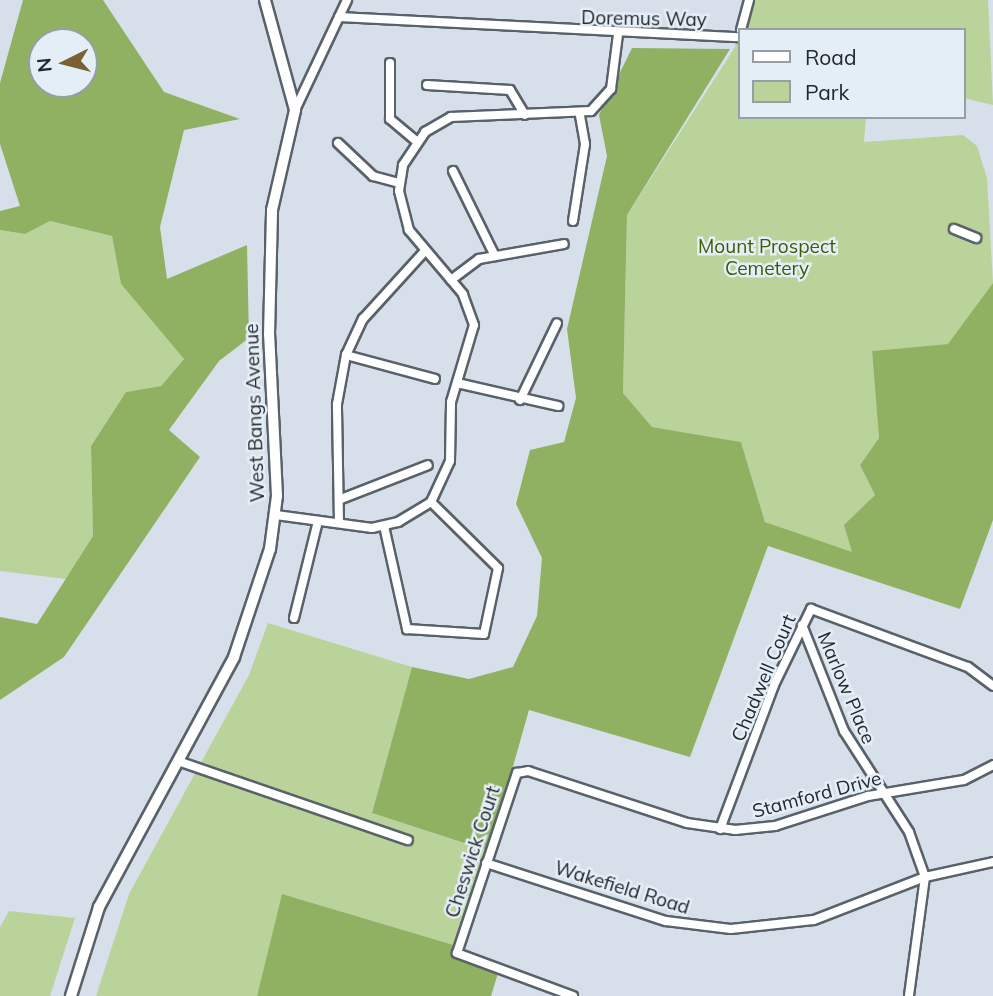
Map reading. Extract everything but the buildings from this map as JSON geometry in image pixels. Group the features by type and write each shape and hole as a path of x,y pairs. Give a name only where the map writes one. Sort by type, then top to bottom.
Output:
{"street":[{"name":"West Bangs Avenue","path":"71,996 99,907 242,637 276,515 269,262 272,209 295,110 265,0"},
{"path":"295,110 347,0"},
{"path":"742,28 749,0"},
{"name":"Doremus Way","path":"339,17 618,34 738,37"},
{"path":"276,515 384,526 431,502 450,461 457,383 474,325 451,280 424,252 408,230 400,183 416,141 458,116 580,115 611,89 618,34"},
{"path":"390,63 390,119 416,141"},
{"path":"427,85 510,90 525,115"},
{"path":"573,221 585,144 580,115"},
{"path":"338,143 373,176 400,183"},
{"path":"453,171 495,256"},
{"path":"954,229 976,238"},
{"path":"451,280 470,263 564,244"},
{"path":"339,523 341,499 337,404 346,355 363,319 424,252"},
{"path":"520,400 557,323"},
{"path":"346,355 435,379"},
{"path":"457,383 520,400 558,406"},
{"path":"341,499 428,465"},
{"path":"384,526 407,629 484,634 498,568 431,502"},
{"path":"294,618 318,521"},
{"name":"Chadwell Court","path":"720,829 802,625 811,609 968,667 993,686"},
{"name":"Marlow Place","path":"802,625 844,731 886,793 925,877"},
{"path":"178,761 408,840"},
{"name":"Stamford Drive","path":"528,771 720,829 775,826 886,793 964,780 993,765"},
{"name":"Cheswick Court","path":"528,771 514,779 457,953 573,996"},
{"name":"Wakefield Road","path":"486,863 666,921 731,929 814,920 925,877 993,862"},
{"path":"909,996 925,877"}],"green space":[{"path":"23,0 103,0 164,92 240,119 184,130 160,227 167,279 247,245 249,338 219,361 169,430 200,457 64,657 0,700 0,617 37,624 93,536 91,446 126,392 161,386 184,359 121,284 112,236 50,221 25,234 0,230 0,211 20,206 0,144 0,83"},
{"path":"747,0 988,0 993,105 965,98 965,28 740,28"},
{"name":"Mount Prospect Cemetery","path":"738,34 738,119 866,119 864,142 963,135 977,146 987,178 993,283 949,344 872,351 879,438 860,465 875,495 845,525 853,553 765,522 741,442 652,427 623,393 627,215 735,47"},
{"path":"632,48 730,49 627,215 623,393 652,427 741,442 765,522 852,552 844,525 875,495 860,465 879,438 872,351 948,344 993,283 993,520 960,609 768,546 690,757 529,710 489,851 372,813 412,667 469,679 513,667 537,616 542,558 516,504 530,450 564,442 576,398 567,329 607,156 599,115"},
{"path":"50,221 112,236 121,284 184,359 161,386 126,392 91,446 93,536 66,579 0,571 0,230 25,234"},
{"path":"268,623 412,667 372,813 489,851 457,946 282,894 257,996 96,996 129,894 249,675"},
{"path":"282,894 457,946 499,970 491,996 257,996"},
{"path":"9,911 75,918 50,996 0,996 0,927"}]}
